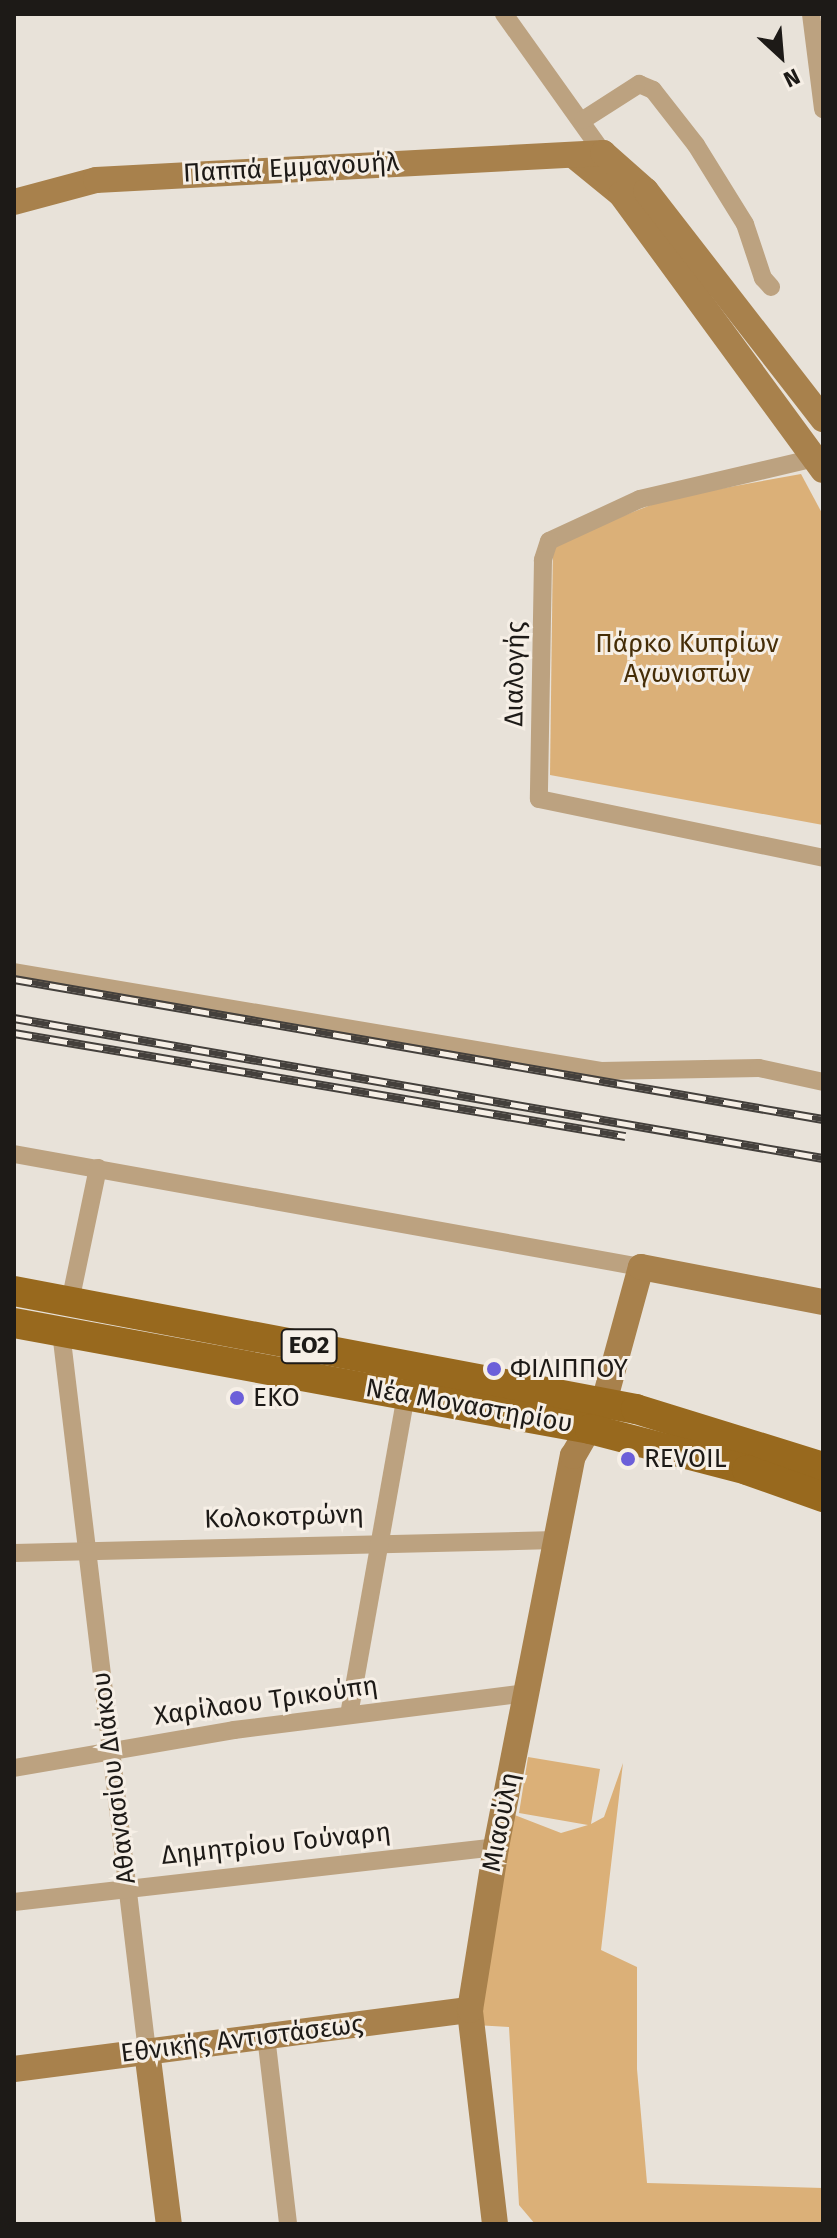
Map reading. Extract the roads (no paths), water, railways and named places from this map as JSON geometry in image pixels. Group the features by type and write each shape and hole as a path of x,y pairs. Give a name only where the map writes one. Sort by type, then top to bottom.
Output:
{"main road":[{"name":"Νέα Μοναστηρίου","path":"14,1291 604,1402 727,1434 823,1467"},
{"name":"Νέα Μοναστηρίου","path":"14,1323 590,1429 747,1470 823,1497"}],"street":[{"path":"504,14 583,120 603,153 646,191 823,419"},
{"path":"811,14 823,109"},
{"path":"583,120 639,84 653,90 696,145 745,224 771,287"},
{"path":"570,153 621,194 819,464"},
{"name":"Παππά Εμμανουήλ","path":"14,202 96,180 603,153"},
{"name":"Διαλογής","path":"819,464 640,499 549,541 543,560 539,799 823,858"},
{"path":"14,972 601,1071 759,1068 823,1082"},
{"path":"14,1154 823,1302"},
{"path":"70,1302 98,1168"},
{"name":"Μιαούλη","path":"495,2224 470,2010 496,1847 573,1456 604,1402 641,1267"},
{"name":"Αθανασίου Διάκου","path":"61,1332 169,2224"},
{"path":"349,1715 406,1395"},
{"name":"Κολοκοτρώνη","path":"14,1553 378,1540 556,1540"},
{"name":"Χαρίλαου Τρικούπη","path":"14,1768 111,1749 527,1693"},
{"name":"Δημητρίου Γούναρη","path":"14,1902 127,1885 496,1847"},
{"name":"Εθνικής Αντιστάσεως","path":"14,2069 470,2010"},
{"path":"266,2036 288,2224"}],"railway":[{"path":"14,979 823,1119"},
{"path":"14,1018 823,1158"},
{"path":"14,1033 625,1136"}],"place":[{"name":"ΦΙΛΙΠΠΟΥ","path":"494,1369"},
{"name":"EKO","path":"237,1398"},
{"name":"REVOIL","path":"628,1459"}],"park label":[{"name":"Πάρκο Κυπρίων Αγωνιστών","path":"687,659"}]}
